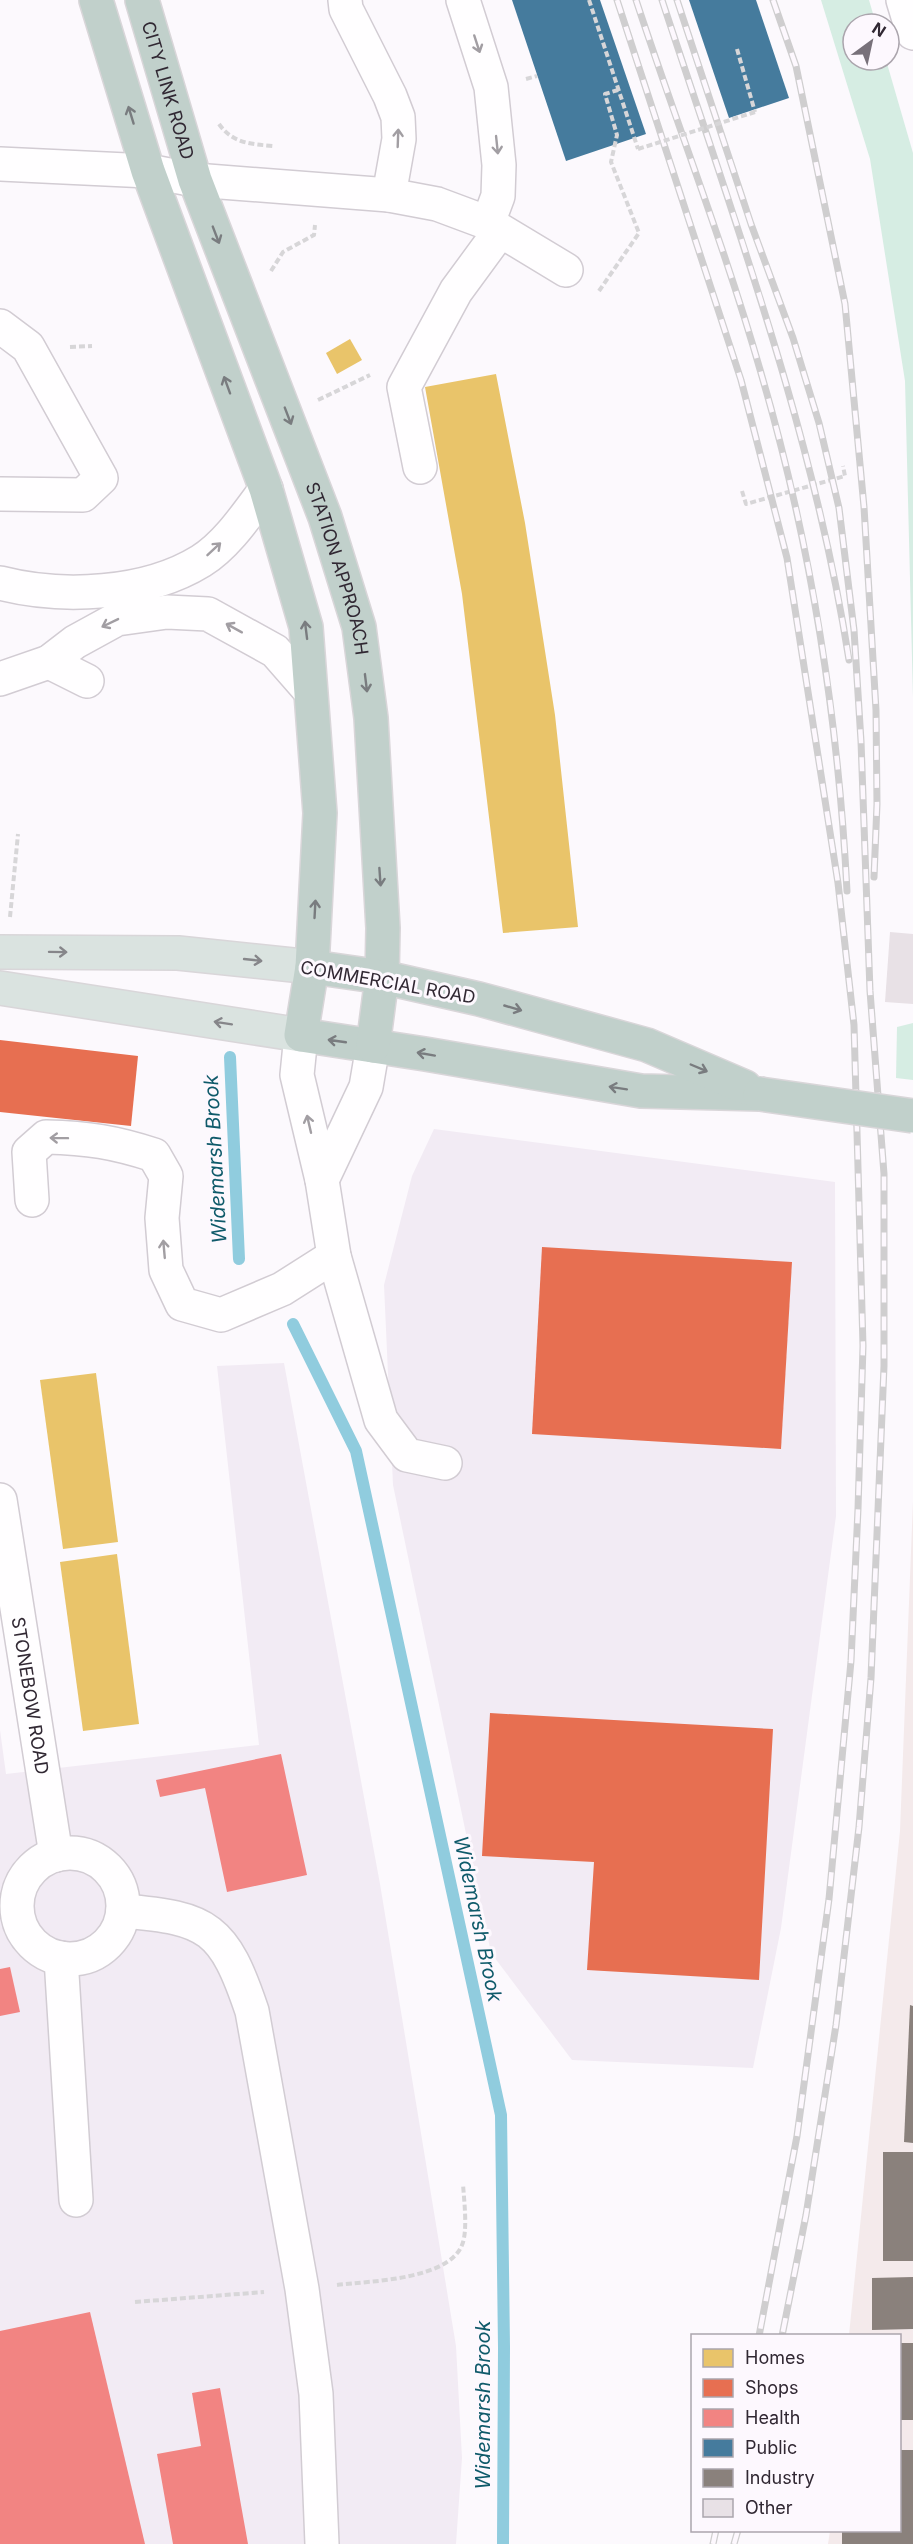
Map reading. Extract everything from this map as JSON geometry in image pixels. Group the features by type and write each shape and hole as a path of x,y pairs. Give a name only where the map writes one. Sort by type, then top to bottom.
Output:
{"highway":[{"path":"96,0 148,171 266,489 306,627 320,813 312,967 301,1035"},
{"name":"CITY LINK ROAD","path":"142,0 195,180"},
{"name":"STATION APPROACH","path":"195,180 326,517 359,627 371,718 383,928 382,977 373,1046"},
{"name":"COMMERCIAL ROAD","path":"312,967 382,977 479,999 647,1045 760,1094"},
{"name":"COMMERCIAL ROAD","path":"301,1035 641,1091 760,1094 913,1116"}],"main road":[{"name":"COMMERCIAL ROAD","path":"4,952 178,953 312,967"},
{"name":"COMMERCIAL ROAD","path":"0,988 301,1035"}],"street":[{"path":"345,0 346,9 390,96 398,117 399,139 389,195"},
{"path":"420,467 404,387 494,227 498,196 499,165 491,87 463,0"},
{"path":"903,0 913,33"},
{"path":"0,164 148,171 195,180 389,195 437,204 494,227 566,270"},
{"path":"0,326 28,347 101,478 83,495 0,494"},
{"path":"0,583 46,590 116,591 164,578 202,561 238,527 266,489"},
{"path":"0,679 49,662 75,642 117,619 167,612 208,614 275,651 310,692"},
{"path":"49,662 87,681"},
{"path":"301,1035 297,1075 322,1180 334,1256 381,1420 407,1455 445,1463"},
{"path":"322,1180 366,1087 373,1046"},
{"path":"32,1200 29,1152 46,1137 90,1138 120,1143 154,1155 166,1176 162,1218 166,1270 182,1304 221,1315 282,1289 334,1256"},
{"name":"STONEBOW ROAD","path":"1,1508 56,1855"},
{"path":"76,1853 96,1859 111,1872 121,1890 123,1911 119,1928 110,1942 96,1953 79,1959 48,1954 35,1946 10,1922 20,1888 28,1873 41,1862 56,1855 76,1853"},
{"path":"123,1911 168,1914 193,1922 212,1934 227,1950 239,1974 252,2011 302,2289 316,2394 322,2544"},
{"path":"62,1958 76,2200"}],"path":[{"path":"589,0 638,149 755,112 737,49"},
{"path":"599,291 639,233 611,162 617,135 605,94 618,90"},
{"path":"742,491 746,504 845,476 843,466"},
{"path":"4,952 18,834"}],"shaded area":[{"path":"434,1129 835,1182 836,1516 781,1928 753,2068 572,2060 491,1953 393,1485 384,1285 412,1176"},
{"path":"284,1363 380,1884 456,2346 462,2458 456,2544 0,2544 0,1730 6,1774 259,1745 217,1366"},
{"path":"913,1501 913,2544 828,2544 830,2532 901,2532 901,2334 849,2334 900,1831"}],"green space":[{"path":"821,0 869,0 872,12 841,12 841,65"},
{"path":"843,72 889,72 913,153 913,698 905,381 870,159"},
{"path":"913,1023 913,1080 896,1078 897,1027"}],"building: Homes":[{"path":"350,339 362,360 337,374 326,353"},
{"path":"496,374 525,523 555,715 578,927 503,933 462,594 425,387"},
{"path":"96,1373 118,1542 63,1549 40,1380"},
{"path":"117,1554 139,1724 83,1731 60,1562"}],"building: Shops":[{"path":"0,1040 138,1056 131,1126 0,1112"},
{"path":"542,1247 792,1262 781,1449 532,1434"},
{"path":"490,1713 773,1729 759,1980 587,1970 594,1862 482,1856"}],"building: Health":[{"path":"281,1754 307,1875 227,1892 205,1788 160,1797 156,1780"},
{"path":"10,1967 20,2012 0,2016 0,1969"},
{"path":"90,2312 145,2544 0,2544 0,2331"},
{"path":"220,2388 248,2544 173,2544 157,2454 201,2446 192,2393"}],"building: Public":[{"path":"512,0 600,0 646,134 566,161"},
{"path":"689,0 756,0 789,98 729,118"}],"building: Industry":[{"path":"910,2005 913,2006 913,2143 904,2142"},
{"path":"883,2152 913,2152 913,2261 883,2261"},
{"path":"913,2277 913,2329 872,2330 872,2278"},
{"path":"901,2343 913,2343 913,2420 901,2420"},
{"path":"901,2450 913,2450 913,2544 842,2544 842,2532 901,2532"}],"building: Other":[{"path":"890,932 913,934 913,1004 885,1002"}],"waterway":[{"name":"Widemarsh Brook","path":"230,1057 239,1259"},
{"name":"Widemarsh Brook","path":"293,1324 356,1451 501,2115 504,2347 503,2544"}],"railway":[{"path":"617,0 741,380 787,558 838,883 854,1025 863,1346 851,1661 829,1899 797,2136 759,2334"},
{"path":"636,0 747,326 779,437 808,565 829,694 837,759 847,891"},
{"path":"662,0 743,245 793,409 834,576 849,660"},
{"path":"677,0 751,224 793,338 819,423 839,508 854,630 861,741 870,991 884,1174 884,1366 871,1678 859,1827 836,2025 806,2215 782,2334"},
{"path":"773,0 796,66 845,304 864,507 876,710 877,804 874,877"},
{"path":"713,2544 716,2532"},
{"path":"734,2544 737,2532"}]}
